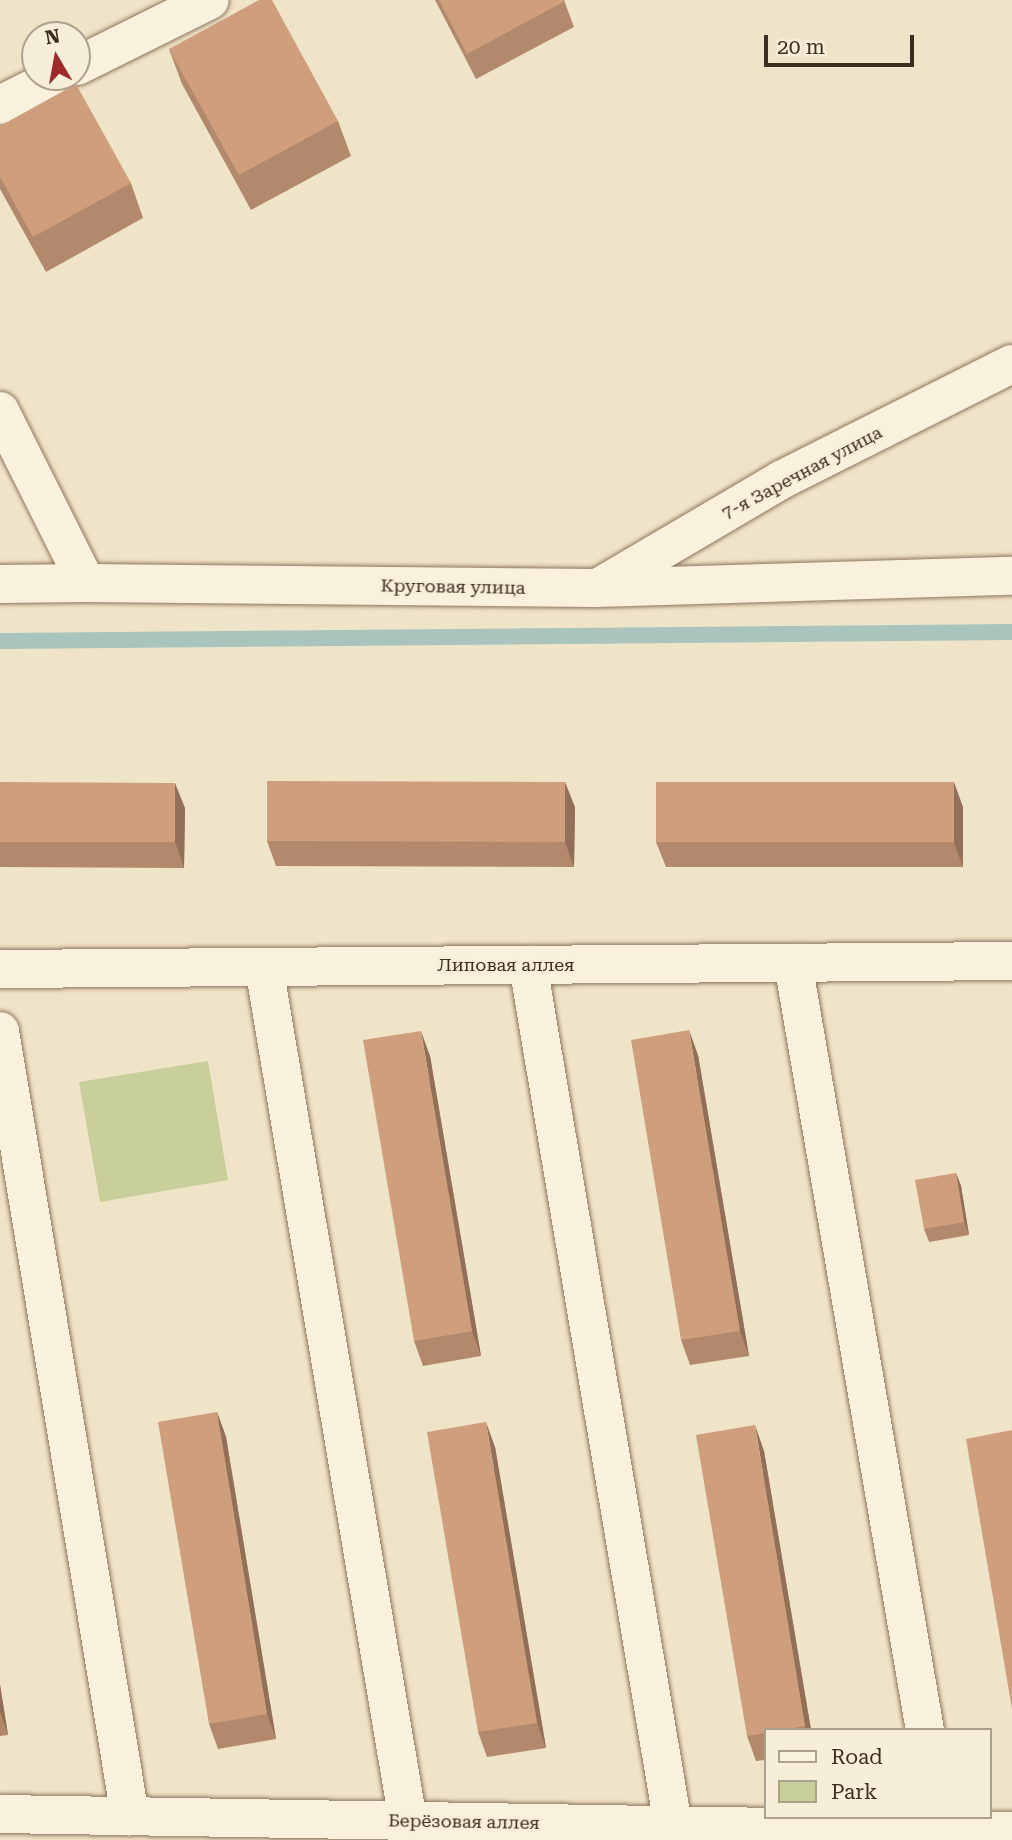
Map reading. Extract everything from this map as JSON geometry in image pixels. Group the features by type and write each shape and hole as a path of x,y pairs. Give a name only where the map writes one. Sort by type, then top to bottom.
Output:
{"street":[{"path":"91,59 210,0"},
{"path":"0,105 28,91"},
{"name":"7-я Заречная улица","path":"596,588 781,480 1012,364"},
{"path":"0,411 86,583"},
{"name":"Круговая улица","path":"0,584 596,588 1012,576"},
{"name":"Липовая аллея","path":"0,969 1012,961"},
{"path":"793,963 925,1728"},
{"path":"528,965 673,1825"},
{"path":"264,967 408,1821"},
{"path":"0,1031 130,1816"},
{"name":"Берёзовая аллея","path":"0,1814 673,1825 941,1824 1012,1831"}],"green space":[{"path":"208,1061 228,1180 100,1202 79,1082"}],"building":[{"path":"259,0 272,0 338,121 239,175 169,49"},
{"path":"439,0 564,0 565,1 467,54"},
{"path":"63,91 80,91 131,183 33,237 0,177 0,126"},
{"path":"267,781 565,782 565,842 267,841"},
{"path":"0,782 175,783 175,842 0,842"},
{"path":"656,782 954,782 954,842 656,842"},
{"path":"689,1030 740,1331 681,1340 631,1040"},
{"path":"421,1031 472,1331 414,1341 363,1040"},
{"path":"956,1173 964,1222 924,1229 915,1180"},
{"path":"217,1412 267,1714 209,1724 158,1422"},
{"path":"486,1422 537,1723 478,1732 427,1432"},
{"path":"755,1425 805,1726 764,1728 764,1733 747,1736 696,1435"},
{"path":"1012,1430 1012,1709 966,1439"}],"waterway":[{"path":"0,641 1012,632"}]}
